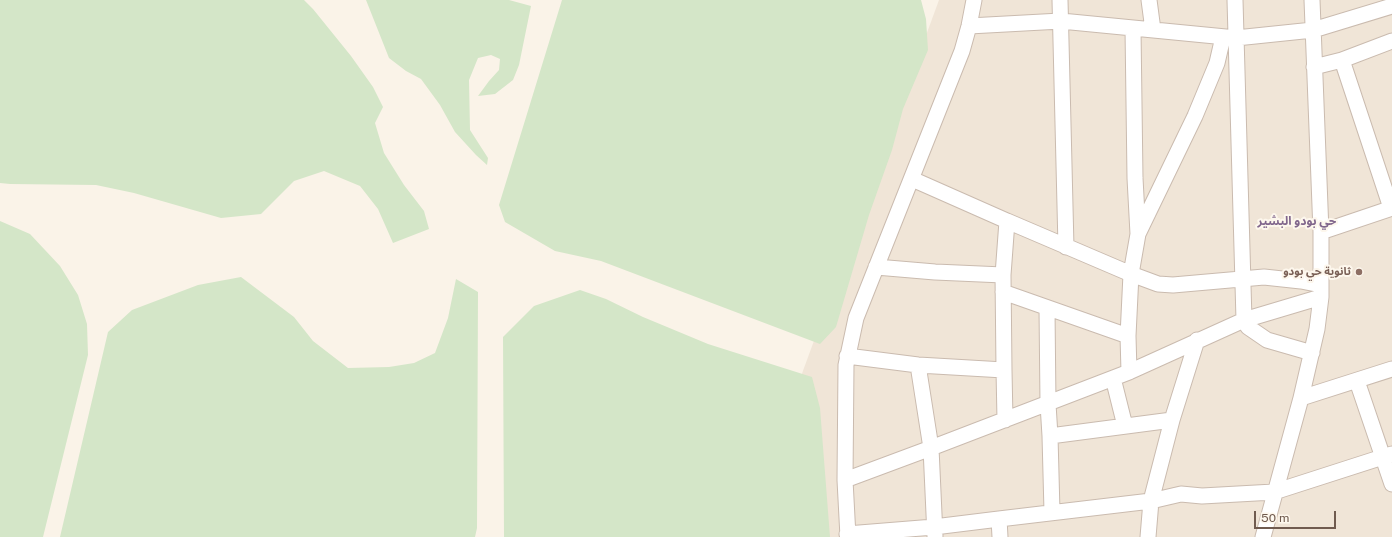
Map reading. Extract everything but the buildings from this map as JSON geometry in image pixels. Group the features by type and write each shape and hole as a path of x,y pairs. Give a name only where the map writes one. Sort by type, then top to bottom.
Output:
{"street":[{"path":"974,0 962,51 856,318 847,356 845,480 847,536 935,532 1052,512 1151,501 1181,494 1218,496 1274,492 1388,455"},
{"path":"1060,0 1066,247"},
{"path":"1149,0 1153,30"},
{"path":"1235,0 1230,37 1244,320 1248,327 1267,340 1312,353"},
{"path":"1263,537 1312,353 1317,329 1321,291 1321,232 1312,0"},
{"path":"969,26 1061,21 1230,37 1313,30 1392,6"},
{"path":"1129,372 1128,336 1131,274 1138,234 1135,178 1133,28"},
{"path":"1138,234 1195,116 1217,63 1230,37"},
{"path":"1314,67 1342,60 1392,41"},
{"path":"1321,232 1391,208 1342,60"},
{"path":"912,179 1066,247 1158,284 1173,285 1264,277 1301,281 1321,291"},
{"path":"1004,420 1003,275 1007,221"},
{"path":"876,267 935,272 1003,275"},
{"path":"845,480 1129,372 1244,320 1321,291"},
{"path":"1003,292 1047,309 1128,336"},
{"path":"1047,309 1048,404 1052,512"},
{"path":"1148,537 1151,501 1172,420 1197,340"},
{"path":"847,356 918,366 1004,370"},
{"path":"918,366 931,448 935,532"},
{"path":"1301,398 1392,369"},
{"path":"1113,378 1125,426"},
{"path":"1357,381 1388,455 1392,484"},
{"path":"1050,436 1172,420"},
{"path":"999,520 1000,537"}],"shaded area":[{"path":"939,0 1392,0 1392,537 797,537 793,398"}],"green space":[{"path":"0,0 304,0 351,56 373,87 383,107 375,123 384,153 404,185 424,211 429,229 393,243 378,209 360,186 324,171 294,181 261,214 221,218 134,193 96,185 0,183"},
{"path":"366,0 509,0 531,6 519,65 513,80 495,94 478,96 499,70 500,59 491,55 478,58 469,80 470,130 488,158 487,165 455,132 440,105 421,79 406,71 389,58"},
{"path":"562,0 921,0 926,19 928,50 903,109 892,150 869,215 836,327 820,344 601,261 555,251 505,222 499,205"},
{"path":"0,221 30,234 60,266 78,295 87,324 88,355 43,537 0,537"},
{"path":"241,277 294,317 313,341 348,368 389,367 414,363 435,353 448,318 456,279 478,292 477,528 475,537 60,537 108,332 132,310 198,285"},
{"path":"580,290 606,299 643,317 708,344 812,377 820,408 830,537 504,537 503,337 534,306"}],"place":[{"name":"ثانوية حي بودو","path":"1359,272"}],"district":[{"name":"حي بودو البشير","path":"1297,221"}]}
